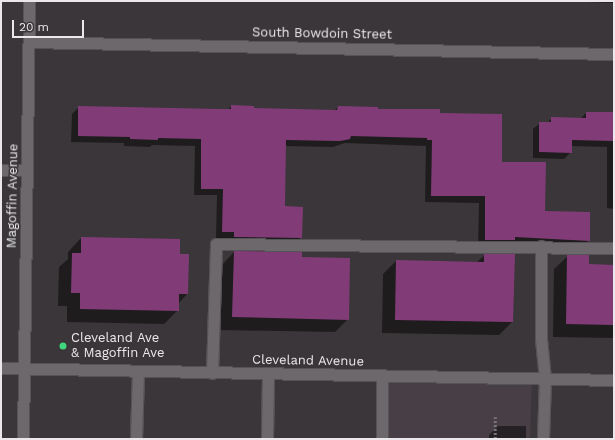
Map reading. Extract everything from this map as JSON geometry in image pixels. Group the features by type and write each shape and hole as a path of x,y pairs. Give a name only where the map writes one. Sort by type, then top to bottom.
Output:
{"street":[{"name":"Magoffin Avenue","path":"23,439 29,1"},
{"name":"South Bowdoin Street","path":"29,42 614,54"},
{"path":"1,170 27,170"},
{"path":"212,373 216,244 541,246 614,248"},
{"path":"541,246 541,339 546,379 544,439"},
{"name":"Cleveland Avenue","path":"1,368 614,380"},
{"path":"136,439 138,371"},
{"path":"266,439 268,374"},
{"path":"382,376 382,439"}],"path":[{"path":"495,439 496,417"}],"shaded area":[{"path":"377,375 532,377 530,439 376,439"}],"building":[{"path":"231,105 254,106 254,108 337,110 338,106 378,107 378,109 440,109 440,113 502,114 502,162 546,162 545,211 590,212 590,241 515,237 515,240 485,240 485,196 431,196 432,140 427,140 427,138 351,136 350,139 340,141 286,140 285,206 303,207 302,238 234,237 234,232 222,232 223,189 201,189 201,139 158,138 158,140 130,139 130,137 78,136 78,106 231,109"},
{"path":"586,112 614,112 614,141 572,140 572,153 539,152 539,122 551,122 551,117 586,118"},
{"path":"81,237 180,239 180,254 189,254 188,294 179,294 179,311 80,309 80,293 71,293 72,253 81,253"},
{"path":"234,251 302,252 302,257 350,258 349,320 232,317"},
{"path":"484,254 515,254 513,322 395,320 396,260 484,262"},
{"path":"567,255 589,255 589,264 614,265 614,325 566,324"}],"place":[{"name":"Cleveland Ave & Magoffin Ave","path":"63,346"}]}
